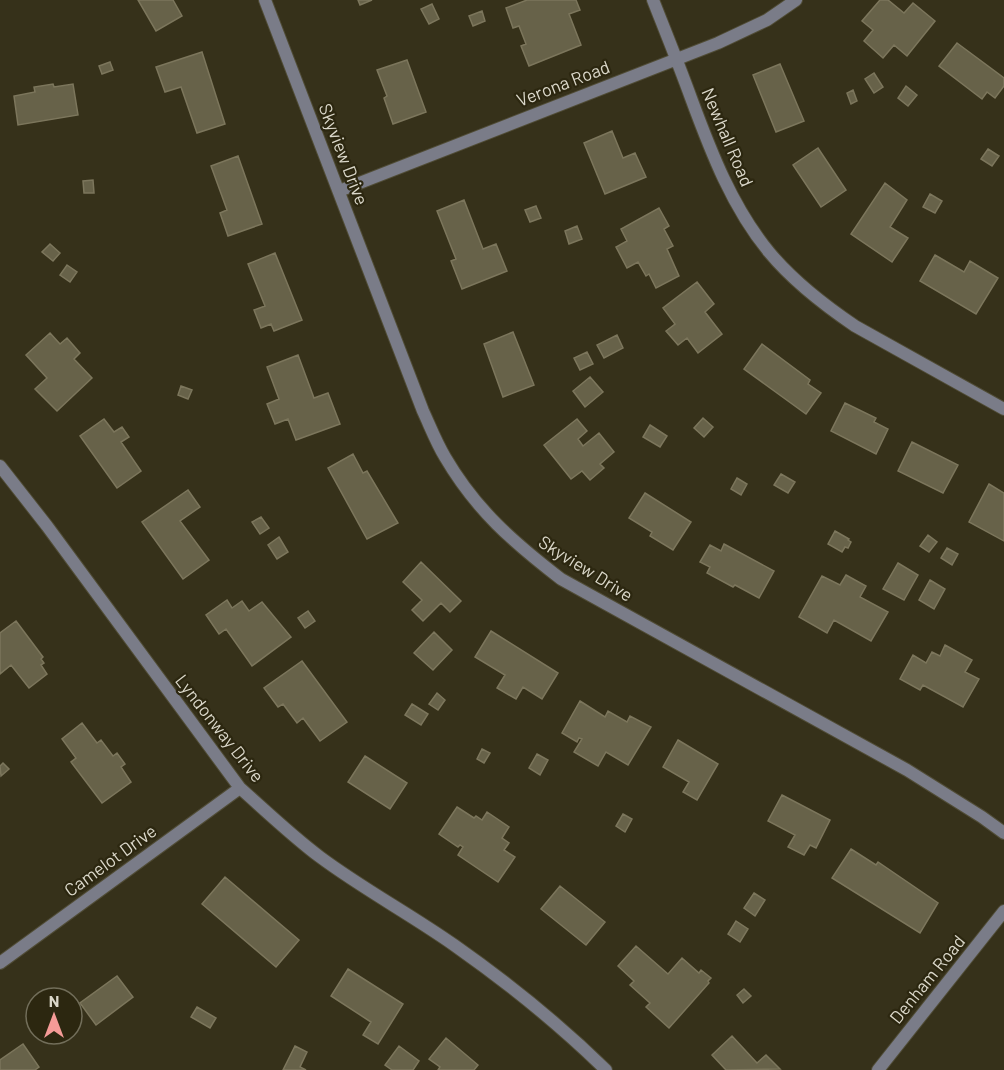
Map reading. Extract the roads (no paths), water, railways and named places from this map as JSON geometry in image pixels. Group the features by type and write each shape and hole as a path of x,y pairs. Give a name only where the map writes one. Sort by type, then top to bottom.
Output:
{"street":[{"name":"Skyview Drive","path":"265,0 423,411 444,455 463,486 486,515 520,548 561,579 907,770 1004,833"},
{"name":"Newhall Road","path":"654,0 723,178 770,253 801,284 855,326 1004,409"},
{"name":"Verona Road","path":"339,191 718,43 767,20 796,0"},
{"name":"Lyndonway Drive","path":"0,465 240,788 319,856 453,944 530,1002 576,1040 606,1070"},
{"name":"Camelot Drive","path":"0,963 240,788"},
{"name":"Denham Road","path":"878,1070 1004,911"}]}
